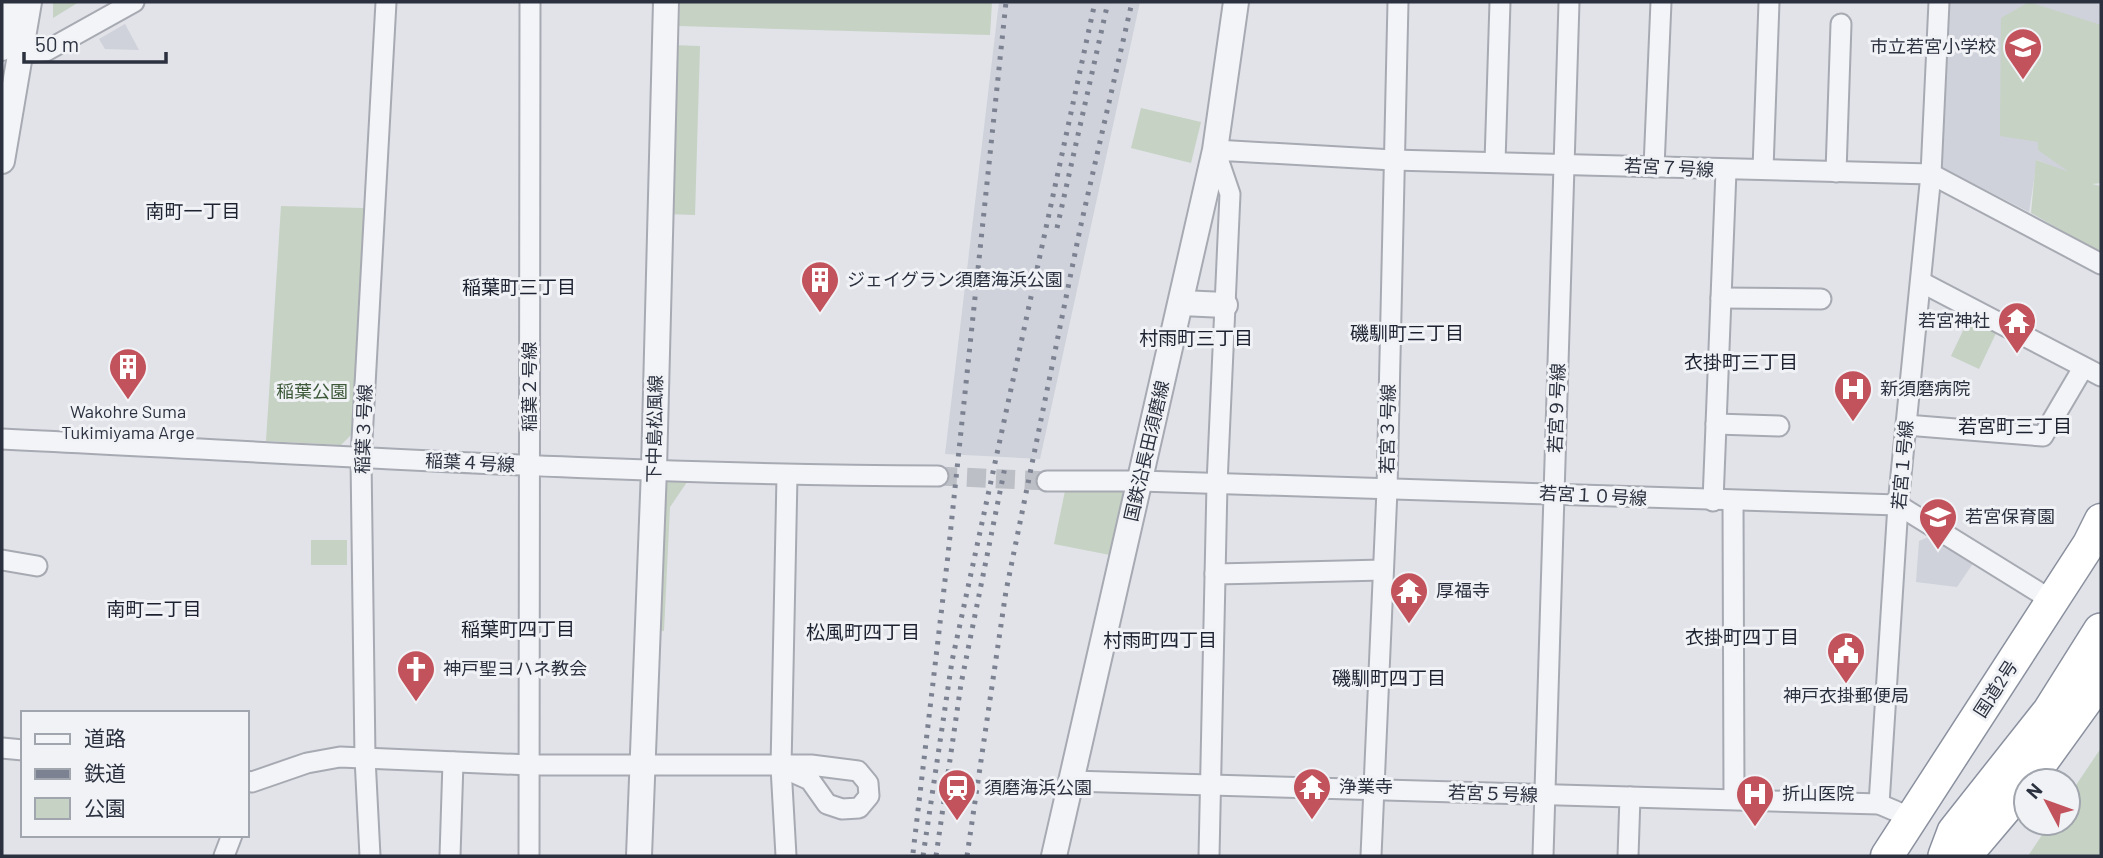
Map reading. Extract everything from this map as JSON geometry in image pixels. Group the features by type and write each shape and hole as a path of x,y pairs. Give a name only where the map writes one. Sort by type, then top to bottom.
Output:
{"highway":[{"name":"国道2号","path":"1887,856 2053,601 2101,520"},
{"path":"1946,856 1955,832 2050,712 2101,631"},
{"path":"2038,767 2101,680"},
{"path":"1965,856 2012,800"}],"street":[{"path":"2,161 12,50 9,2"},
{"path":"12,50 29,2"},
{"path":"12,50 46,51 134,2"},
{"name":"稲葉３号線","path":"370,856 365,758 361,458 386,2"},
{"name":"稲葉２号線","path":"529,856 530,2"},
{"name":"下中島松風線","path":"639,856 654,469 666,2"},
{"name":"国鉄沿長田須磨線","path":"1055,856 1215,150 1236,2"},
{"name":"若宮３号線","path":"1371,856 1387,490 1398,2"},
{"path":"1495,162 1500,2"},
{"name":"若宮９号線","path":"1544,856 1569,2"},
{"path":"1654,167 1661,2"},
{"path":"1763,169 1769,2"},
{"name":"若宮１号線","path":"1879,804 1898,505 1931,174 1939,2"},
{"path":"1836,172 1841,24"},
{"path":"1209,856 1217,484 1230,194 1215,150"},
{"name":"若宮７号線","path":"1215,150 1393,160 1565,163 1726,171 1763,169 1931,174 2101,264"},
{"path":"1713,501 1726,171"},
{"path":"1920,282 2101,376"},
{"path":"1721,298 1821,299"},
{"path":"1181,303 1225,305"},
{"path":"1906,425 2043,436 2083,368"},
{"path":"1716,424 1779,426"},
{"name":"稲葉４号線","path":"2,439 530,466 787,476 938,476"},
{"path":"786,856 781,767 787,476"},
{"path":"1047,481 1140,481"},
{"name":"若宮１０号線","path":"1140,481 1898,505"},
{"path":"1733,501 1734,798"},
{"path":"1898,505 2053,601"},
{"path":"2,560 37,566"},
{"path":"1215,574 1383,570"},
{"path":"2,748 21,750"},
{"path":"248,787 306,762 340,757 530,765 642,766 668,763 781,767"},
{"path":"450,856 453,762"},
{"name":"若宮５号線","path":"1071,781 1879,804 1912,818"},
{"path":"1628,856 1630,797"},
{"path":"224,856 231,837"}],"shaded area":[{"path":"999,2 1140,2 1040,459 945,454"},
{"name":"市立若宮小学校","path":"1947,2 2101,2 2101,183 2078,177 2037,160 2029,212 1941,167"},
{"path":"125,24 139,50 105,49 99,39"},
{"name":"若宮保育園","path":"1933,535 1974,562 1957,587 1916,582 1919,541"}],"green space":[{"path":"53,2 79,2 53,18"},
{"path":"680,2 992,2 990,35 679,26"},
{"path":"2029,2 2101,25 2101,183 2092,184 2101,186 2101,253 2031,213 2036,160 2069,172 2038,150 2038,142 2000,136 2001,18"},
{"path":"670,45 700,46 695,215 665,214"},
{"path":"1141,108 1201,122 1191,163 1131,148"},
{"name":"稲葉公園","path":"281,206 364,208 353,433 341,445 266,441"},
{"path":"1970,316 1998,329 1979,369 1951,356"},
{"path":"661,478 687,482 670,507 664,631 653,630"},
{"path":"1127,490 1110,555 1054,544 1065,491"},
{"path":"311,540 347,540 347,565 311,565"},
{"path":"2101,748 2101,856 2028,856 2041,837 2082,837 2082,776"}],"tunnel":[{"path":"938,476 1047,481"}],"railway":[{"path":"913,853 948,555 1006,2"},
{"path":"923,856 952,661 1095,2"},
{"path":"1057,228 1108,2"},
{"path":"967,856 1006,591 1080,229 1132,2"},
{"path":"936,856 961,684 1005,467"}],"place":[{"name":"市立若宮小学校","path":"2023,81"},
{"name":"ジェイグラン須磨海浜公園","path":"820,314"},
{"name":"若宮神社","path":"2017,355"},
{"name":"Wakohre Suma Tukimiyama Arge","path":"128,401"},
{"name":"新須磨病院","path":"1853,423"},
{"name":"若宮保育園","path":"1938,551"},
{"name":"厚福寺","path":"1409,625"},
{"name":"神戸衣掛郵便局","path":"1846,685"},
{"name":"神戸聖ヨハネ教会","path":"416,703"},
{"name":"浄業寺","path":"1312,821"},
{"name":"須磨海浜公園","path":"957,822"},
{"name":"折山医院","path":"1755,828"}],"district":[{"name":"南町一丁目","path":"193,211"},
{"name":"稲葉町三丁目","path":"519,287"},
{"name":"磯馴町三丁目","path":"1407,333"},
{"name":"村雨町三丁目","path":"1196,338"},
{"name":"衣掛町三丁目","path":"1741,362"},
{"name":"若宮町三丁目","path":"2015,426"},
{"name":"南町二丁目","path":"154,609"},
{"name":"稲葉町四丁目","path":"518,629"},
{"name":"松風町四丁目","path":"863,632"},
{"name":"衣掛町四丁目","path":"1742,637"},
{"name":"村雨町四丁目","path":"1160,640"},
{"name":"磯馴町四丁目","path":"1389,678"}]}
